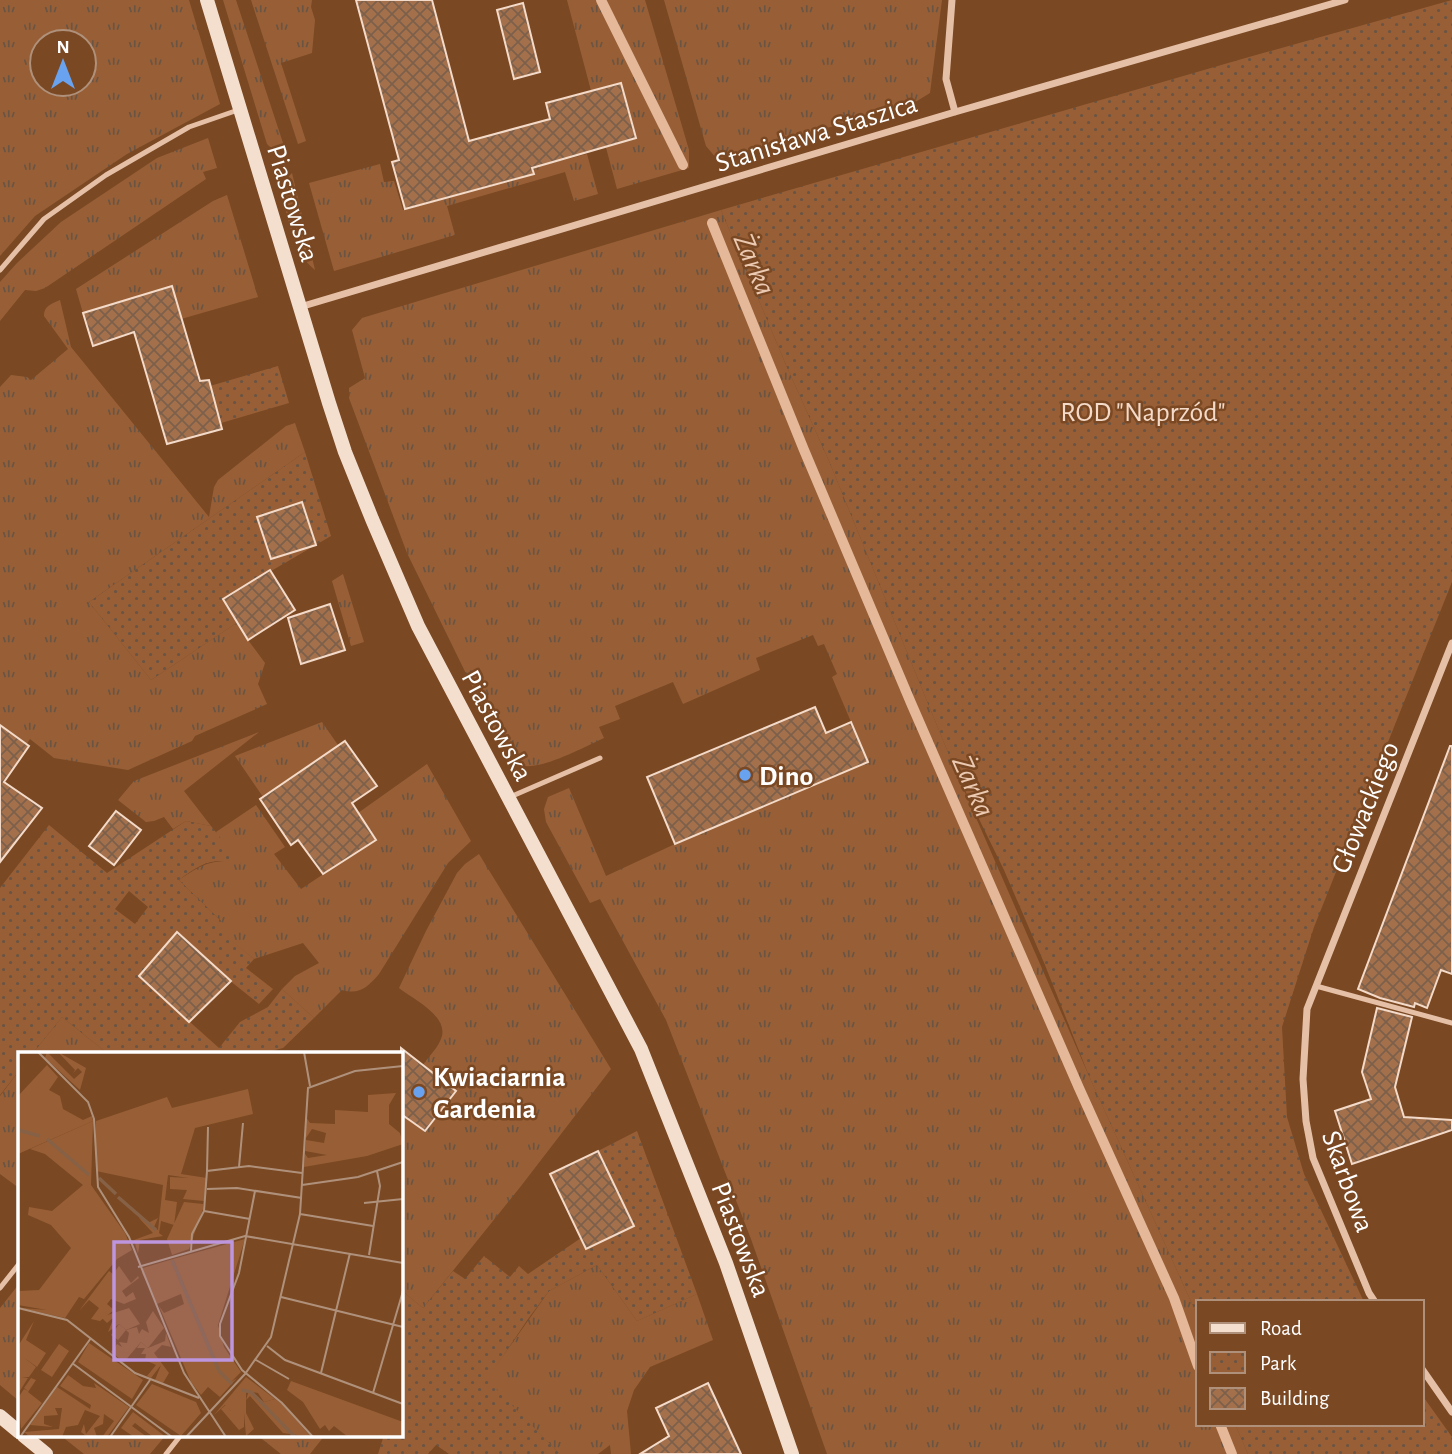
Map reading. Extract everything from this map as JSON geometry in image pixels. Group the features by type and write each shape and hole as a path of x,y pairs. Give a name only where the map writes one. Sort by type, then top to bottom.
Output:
{"street":[{"name":"Piastowska","path":"207,0 345,452 418,626 641,1049 726,1263 792,1454"},
{"path":"952,0 946,79 955,112"},
{"name":"Stanisława Staszica","path":"300,307 955,112 1345,0"},
{"name":"Głowackiego","path":"1316,986 1452,643"},
{"name":"Skarbowa","path":"1316,986 1307,1009 1303,1079 1306,1121 1313,1158 1369,1293 1374,1300"},
{"path":"1424,1372 1452,1412"},
{"path":"0,1416 18,1431"},
{"path":"25,1436 46,1454"}],"lane":[{"path":"0,270 44,219 106,175 189,127 240,109"},
{"path":"509,797 600,758"},
{"path":"1316,986 1452,1023"},
{"path":"0,1288 18,1265"},
{"path":"166,1454 180,1436"}],"green space":[{"path":"0,0 189,0 220,104 127,154 35,216 0,256"},
{"path":"223,0 236,0 284,146 275,148 267,144"},
{"path":"251,0 312,0 315,20 312,53 281,63 306,141 298,144"},
{"path":"567,0 645,0 689,150 689,168 617,189"},
{"path":"664,0 942,0 930,93 912,104 717,159 706,146"},
{"name":"ROD \"Naprzód\"","path":"1452,0 1452,582 1314,927 1282,1027 1287,1117 1304,1174 1363,1300 1196,1300 1196,1313 1089,1076 1004,870 956,772 829,461 721,210"},
{"path":"208,138 217,168 203,172 206,179 45,288 25,290 0,321 0,282 61,222 157,158"},
{"path":"587,154 598,194 574,201 565,172 447,206 455,235 334,271 309,183 380,164 384,182 394,181 403,210 534,174 532,168"},
{"path":"292,173 315,270 297,246 282,197 283,184"},
{"path":"227,195 258,297 181,319 172,286 83,313 76,289 213,201"},
{"path":"721,210 829,461 956,772 1196,1313 1196,1426 1236,1426 1248,1454 827,1454 751,1239 666,1020 600,899 590,903 546,822 544,809 548,797 569,788 606,876 868,762 832,677 837,674 824,644 818,646 813,635 756,658 760,670 683,704 673,682 615,706 620,719 599,727 604,738 547,763 525,766 518,763 508,743 501,745 407,553 349,398 349,388 365,378 352,330 362,318"},
{"path":"60,300 71,347 209,517 214,487 218,480 286,426 295,423 305,452 89,602 151,680 238,622 265,663 258,684 267,704 128,770 54,758 30,739 26,745 0,725 0,387 11,375 31,380 68,349 44,316 51,304"},
{"path":"278,366 289,403 221,423 210,386"},
{"path":"305,452 331,536 223,599 238,622 151,680 89,602"},
{"path":"343,574 364,642 351,646 332,581"},
{"path":"322,722 338,745 263,797 235,756"},
{"path":"259,732 184,791 211,826 186,821 173,829 164,817 146,822 118,800 134,781"},
{"path":"427,764 471,841 448,863 375,979 358,991 342,990 314,1018 282,989 295,976 319,963 303,943 254,959 215,928 221,921 179,880 202,866 229,861 216,832 256,805 285,847 274,854 301,889 375,840 358,813"},
{"path":"186,821 211,826 242,865 216,861 194,869 179,880 221,921 216,928 254,959 246,968 273,989 259,1004 229,980 190,1022 219,1048 240,1022 268,1007 282,989 314,1018 283,1048 267,1052 106,1052 62,1017 34,1052 18,1052 18,1072 0,1095 0,888 49,825 107,873","holes":["129,891 148,907 135,924 115,909"]},
{"path":"479,854 611,1069 423,1308 402,1291 402,1115 425,1131 456,1091 423,1065 441,1040 442,1028 439,1021 428,1008 399,988 426,931 457,873"},
{"path":"62,1017 106,1052 34,1052"},
{"path":"18,1072 18,1187 0,1174 0,1096"},
{"path":"637,1131 697,1294 637,1321 597,1265 549,1291 487,1380 560,1454 449,1454 436,1445 428,1454 378,1454 384,1436 402,1436 402,1291 423,1308 453,1271 465,1279 484,1256 510,1277 519,1266 528,1274 581,1238 587,1249 634,1226 598,1151"},
{"path":"597,1265 637,1321 697,1294 713,1340 650,1367 634,1390 627,1411 631,1454 611,1454 610,1445 598,1454 560,1454 486,1380 549,1291"},
{"path":"18,1285 18,1400 0,1385 0,1308"},
{"path":"1424,1398 1452,1437 1452,1454 1248,1454 1236,1426 1424,1426"},
{"path":"61,1436 165,1436 150,1454 84,1454"},
{"path":"258,1436 324,1436 310,1454 281,1454"}],"building":[{"path":"356,0 432,0 469,141 550,119 546,103 621,83 636,138 532,168 534,174 405,209 392,162 399,160"},
{"path":"523,3 540,72 514,79 497,10"},
{"path":"172,286 200,381 209,380 222,429 167,444 134,332 93,346 83,313"},
{"path":"302,502 316,545 271,559 257,517"},
{"path":"270,570 295,610 248,640 223,599"},
{"path":"330,604 345,650 301,664 288,618"},
{"name":"Dino","path":"815,707 826,733 851,722 868,762 675,844 647,777"},
{"path":"0,725 29,746 4,782 42,808 0,862"},
{"path":"345,741 377,786 352,803 376,840 323,874 298,840 291,845 260,799"},
{"path":"1450,746 1452,974 1441,970 1427,1008 1415,1003 1414,1007 1358,989"},
{"path":"116,811 141,830 114,865 89,846"},
{"path":"177,932 231,981 189,1022 139,976"},
{"path":"1377,1008 1412,1017 1395,1087 1404,1117 1452,1120 1452,1130 1352,1164 1335,1111 1371,1099 1362,1072"},
{"path":"401,1048 456,1091 425,1131 402,1115"},
{"path":"598,1151 634,1226 586,1249 550,1174"},
{"path":"708,1383 741,1454 640,1454 669,1436 656,1408"}],"waterway":[{"name":"Żarka","path":"601,0 683,165"},
{"name":"Żarka","path":"712,223 911,703 1174,1298 1196,1360"},
{"name":"Żarka","path":"1221,1426 1232,1454"}],"place":[{"name":"Dino","path":"745,775"},
{"name":"Kwiaciarnia Gardenia","path":"419,1092"}]}
